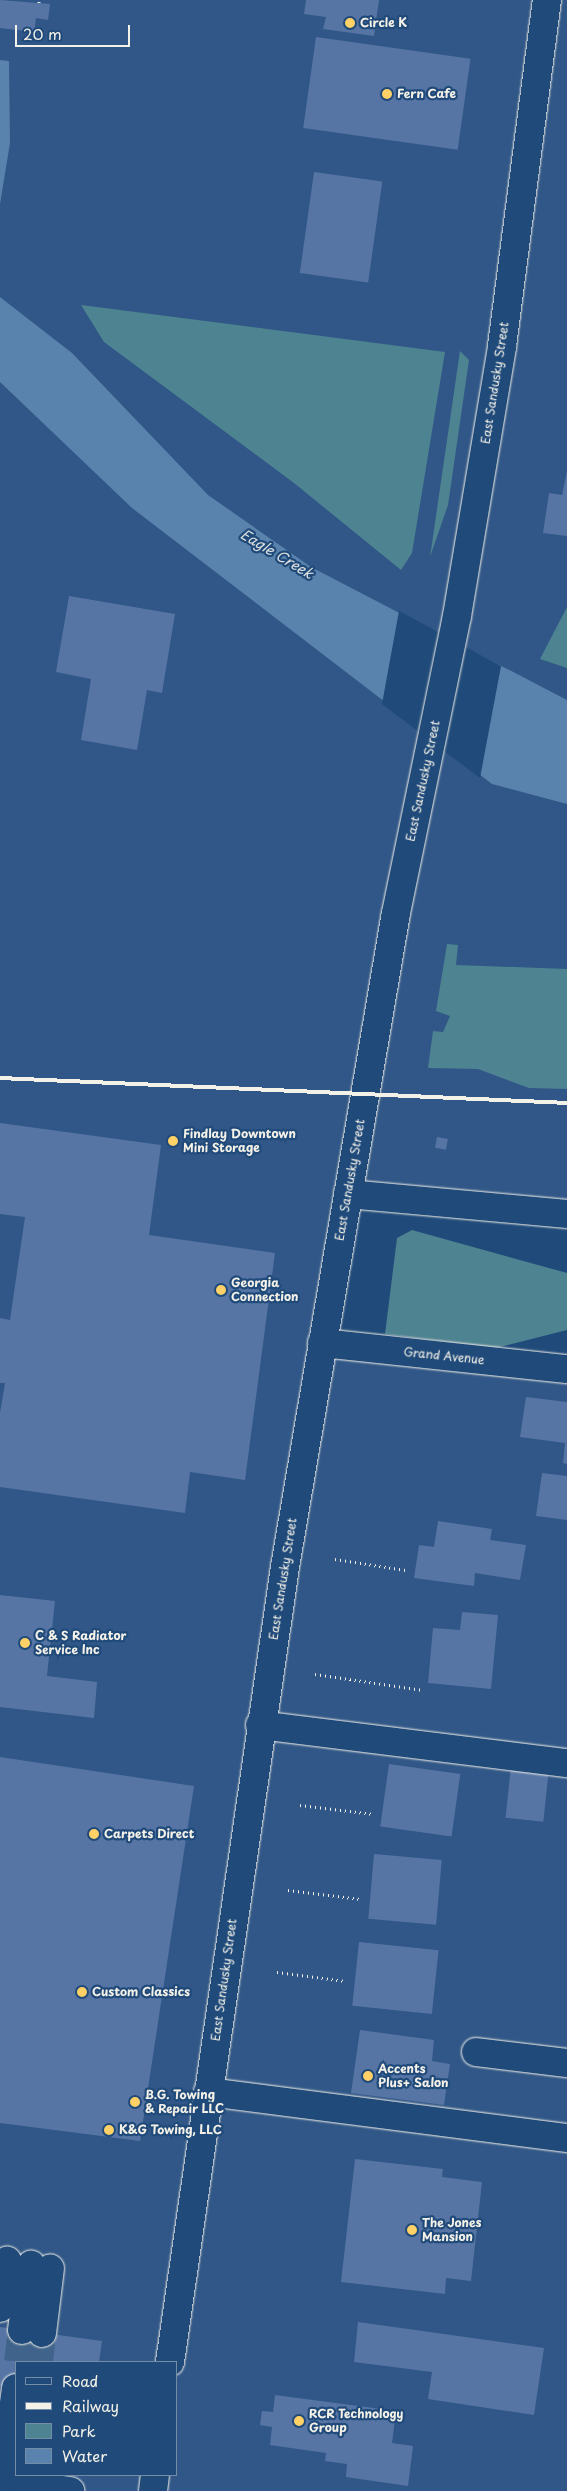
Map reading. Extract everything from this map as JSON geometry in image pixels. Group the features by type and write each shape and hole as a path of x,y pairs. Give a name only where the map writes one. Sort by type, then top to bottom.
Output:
{"main road":[{"name":"East Sandusky Street","path":"170,2361 260,1725 348,1194 457,616 502,346 547,0"},
{"path":"348,1194 567,1214"},
{"name":"Grand Avenue","path":"322,1343 567,1369"},
{"path":"260,1725 567,1763"},
{"path":"476,2052 567,2063"},
{"path":"208,2092 567,2138"},
{"path":"0,2308 29,2265 32,2332"},
{"path":"15,2419 13,2480 70,2491"},
{"path":"153,2491 155,2476"}],"path":[{"path":"335,1559 405,1570"},
{"path":"315,1674 423,1690"},
{"path":"300,1805 373,1814"},
{"path":"288,1890 360,1898"},
{"path":"277,1972 345,1980"}],"shaded area":[{"path":"0,0 567,0 567,1214 348,1194 322,1342 567,1372 567,2491 0,2491"}],"green space":[{"path":"81,305 445,352 412,553 401,570 294,483 104,342"},
{"path":"460,351 469,360 448,505 430,557"},
{"path":"567,607 567,668 540,659"},
{"path":"447,944 458,945 456,965 567,969 567,1089 529,1088 478,1069 428,1068 433,1031 443,1032 450,1016 436,1011"},
{"path":"412,1230 567,1273 567,1330 496,1348 385,1334 397,1238"}],"water":[{"path":"0,60 9,61 10,143 0,204"},
{"name":"Eagle Creek","path":"0,297 72,353 208,495 311,567 567,700 567,804 492,784 132,508 0,382"}],"pier":[{"path":"399,611 501,666 480,778 382,704"}],"building":[{"path":"0,0 50,4 48,20 36,18 34,32 0,28"},
{"name":"Circle K","path":"306,0 379,0 374,36 323,29 326,17 304,14"},
{"name":"Fern Cafe","path":"316,37 470,59 458,150 303,128"},
{"path":"314,172 382,182 368,283 300,273"},
{"path":"567,471 567,536 543,533 549,493 562,495"},
{"path":"69,596 175,614 162,693 147,690 137,750 81,740 91,679 56,672"},
{"path":"0,1123 161,1145 149,1235 275,1253 245,1480 190,1472 185,1513 0,1487 0,1413 5,1383 0,1383 0,1318 10,1320 25,1217 0,1214"},
{"path":"437,1137 448,1139 446,1150 435,1148"},
{"path":"526,1397 567,1402 567,1464 563,1463 565,1443 520,1437"},
{"path":"542,1473 567,1476 567,1520 536,1516"},
{"path":"438,1521 492,1529 490,1540 526,1545 520,1580 475,1573 474,1586 414,1578 419,1545 434,1547"},
{"name":"C & S Radiator Service Inc","path":"0,1595 55,1601 47,1676 97,1682 94,1718 0,1707"},
{"path":"462,1612 498,1615 491,1689 428,1683 433,1628 460,1630"},
{"path":"0,1757 194,1786 140,2141 0,2123"},
{"path":"389,1764 460,1774 452,1836 380,1826"},
{"path":"511,1766 549,1770 543,1822 506,1818"},
{"path":"374,1854 442,1860 436,1925 368,1919"},
{"path":"359,1942 439,1950 432,2014 352,2006"},
{"path":"360,2030 434,2040 432,2061 450,2064 444,2105 351,2093"},
{"name":"The Jones Mansion","path":"355,2159 443,2169 442,2177 482,2182 471,2281 446,2278 445,2294 341,2282"},
{"path":"358,2322 544,2348 534,2415 428,2399 432,2372 354,2362"},
{"path":"0,2327 102,2341 99,2361 15,2361 15,2388 0,2386"},
{"path":"275,2395 396,2411 392,2443 413,2446 408,2486 346,2477 347,2464 325,2461 326,2453 270,2445 272,2427 260,2425 262,2411 273,2412"}],"tunnel":[{"path":"18,2361 22,2330"},
{"path":"39,2361 42,2333"}],"railway":[{"path":"0,1078 567,1103"}],"place":[{"name":"Circle K","path":"350,23"},
{"name":"Fern Cafe","path":"387,94"},
{"name":"Findlay Downtown Mini Storage","path":"173,1141"},
{"name":"Georgia Connection","path":"221,1290"},
{"name":"C & S Radiator Service Inc","path":"25,1643"},
{"name":"Carpets Direct","path":"94,1834"},
{"name":"Custom Classics","path":"82,1992"},
{"name":"Accents Plus+ Salon","path":"368,2076"},
{"name":"B.G. Towing & Repair LLC","path":"135,2102"},
{"name":"K&G Towing, LLC","path":"109,2130"},
{"name":"The Jones Mansion","path":"412,2230"},
{"name":"RCR Technology Group","path":"299,2421"}]}
